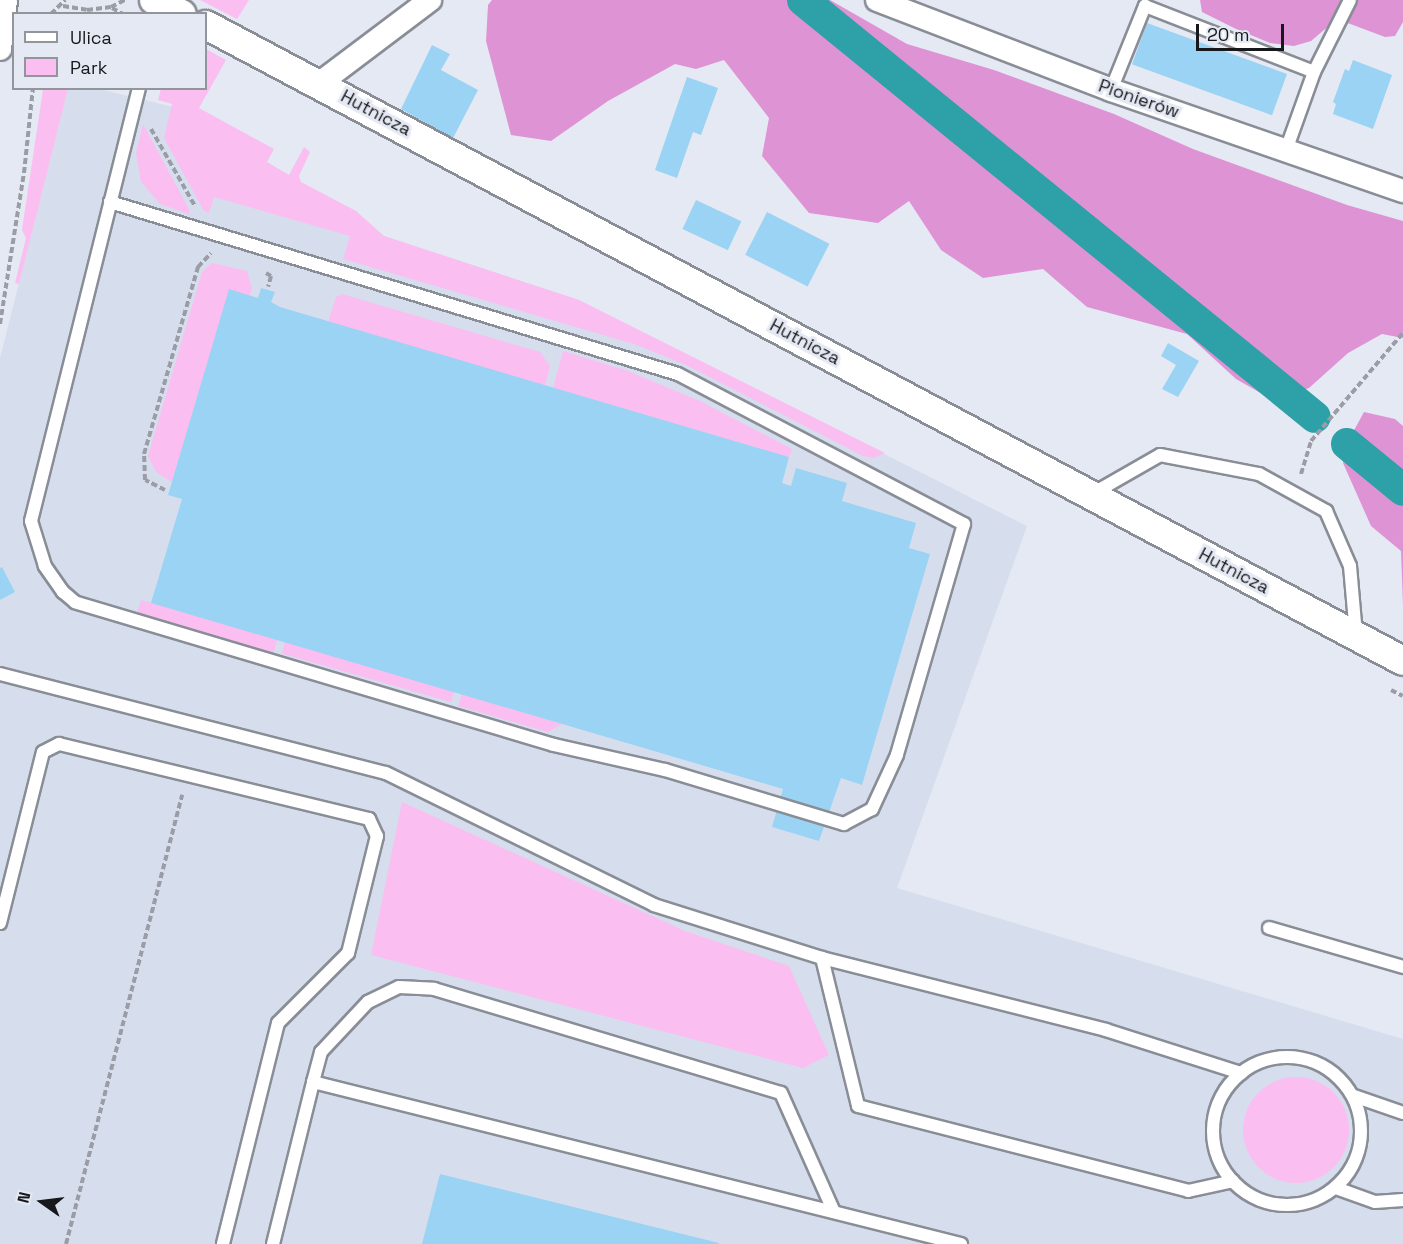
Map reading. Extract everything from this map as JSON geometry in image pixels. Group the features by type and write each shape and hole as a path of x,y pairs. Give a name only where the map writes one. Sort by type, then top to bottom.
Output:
{"street":[{"path":"0,49 6,0"},
{"path":"320,83 430,0"},
{"name":"Pionierów","path":"877,0 1111,90 1403,191"},
{"name":"Hutnicza","path":"207,26 320,83 1403,661"}],"lane":[{"path":"1286,150 1314,72 1350,0"},
{"path":"1111,90 1144,6 1314,72"},
{"path":"110,202 678,374 964,524 897,755 872,809 844,824 665,770 554,745 75,602 63,592 45,566 31,521 110,202 138,90"},
{"path":"1091,494 1161,455 1260,474 1326,511 1350,566 1356,636"},
{"path":"0,674 386,773 654,905 822,958 1106,1030 1241,1073"},
{"path":"0,923 43,752 59,744 187,773 369,819 377,836 348,953 278,1023 223,1244"},
{"path":"1269,928 1403,967"},
{"path":"822,958 858,1106 1188,1191 1233,1181"},
{"path":"273,1244 321,1052 368,1002 399,987 434,989 781,1093 834,1212"},
{"path":"1297,1056 1320,1063 1340,1077 1354,1096 1361,1119 1361,1144 1352,1168 1336,1188 1314,1201 1289,1206 1264,1202 1241,1190 1233,1181 1214,1148 1213,1123 1219,1100 1241,1073 1274,1057 1297,1056"},
{"path":"313,1082 961,1244"},
{"path":"1354,1096 1403,1113"},
{"path":"1336,1188 1375,1202 1403,1200"}],"path":[{"path":"54,12 63,6 65,0"},
{"path":"63,6 87,10 111,7 125,0"},
{"path":"111,7 120,12"},
{"path":"0,324 24,173 33,90"},
{"path":"148,123 196,208 204,215 211,257 198,267 144,454 145,480 165,490"},
{"path":"1295,494 1311,441 1403,333"},
{"path":"66,1244 187,773"}],"shaded area":[{"path":"492,0 830,0 907,44 994,70 1114,114 1193,149 1347,205 1403,221 1403,338 1382,334 1348,353 1309,388 1273,400 1236,379 1187,334 1087,307 1043,269 983,278 941,250 909,201 878,223 809,213 762,156 769,118 724,60 696,69 675,64 608,101 551,141 511,135 486,41 488,5"},
{"path":"1200,0 1403,0 1403,22 1395,36 1385,37 1337,19 1311,41 1294,46 1270,43 1234,28 1202,12"},
{"path":"68,90 103,90 182,109 384,236 579,300 1027,526 897,888 1403,1039 1403,1244 0,1244 0,358"},
{"path":"1364,412 1395,419 1403,426 1403,605 1401,551 1371,526 1343,463 1352,434"}],"green space":[{"path":"200,0 249,0 237,19"},
{"path":"207,50 226,60 199,108 274,149 267,162 289,175 304,147 310,152 299,176 301,182 356,211 384,236 579,300 885,453 874,458 863,456 686,365 634,344 343,259 350,236 214,197 209,213 204,211 164,138 172,104 158,100 161,90 207,90"},
{"path":"43,90 68,90 19,284 15,283 26,238 22,230"},
{"path":"143,124 189,209 189,214 160,204 141,182 136,153"},
{"path":"212,263 247,271 252,288 250,296 229,290 172,482 156,472 148,456 202,272"},
{"path":"342,294 540,352 550,366 545,386 328,322 336,297"},
{"path":"563,351 628,371 700,401 792,449 789,457 553,388"},
{"path":"141,600 277,639 273,654 137,614"},
{"path":"285,642 454,691 451,702 282,654"},
{"path":"462,694 562,724 548,732 458,706"},
{"path":"402,802 685,931 789,966 829,1055 803,1068 371,955"},
{"path":"1296,1077 1316,1081 1334,1092 1345,1110 1349,1130 1345,1150 1334,1168 1316,1179 1296,1183 1276,1179 1258,1168 1247,1150 1243,1130 1247,1110 1258,1092 1276,1081"}],"building":[{"path":"1147,23 1287,74 1272,115 1132,64"},
{"path":"432,45 450,54 441,70 478,90 453,138 401,109"},
{"path":"1353,60 1392,75 1373,129 1333,114 1336,104 1333,102 1345,69 1349,71"},
{"path":"687,77 718,88 701,135 693,132 677,178 655,170"},
{"path":"696,200 741,221 728,250 682,229"},
{"path":"767,212 829,244 808,287 745,255"},
{"path":"261,288 275,292 271,302 280,307 789,457 782,483 791,486 796,468 847,483 842,501 916,523 909,548 930,554 862,785 841,778 819,841 772,827 783,789 151,603 182,499 168,495 229,289 258,298"},
{"path":"1168,343 1199,361 1178,397 1162,389 1176,365 1161,356"},
{"path":"2,567 15,592 0,600 0,568"},
{"path":"440,1174 719,1243 719,1244 422,1244"}],"waterway":[{"path":"803,0 1315,417"},
{"path":"1347,444 1403,490"}]}
